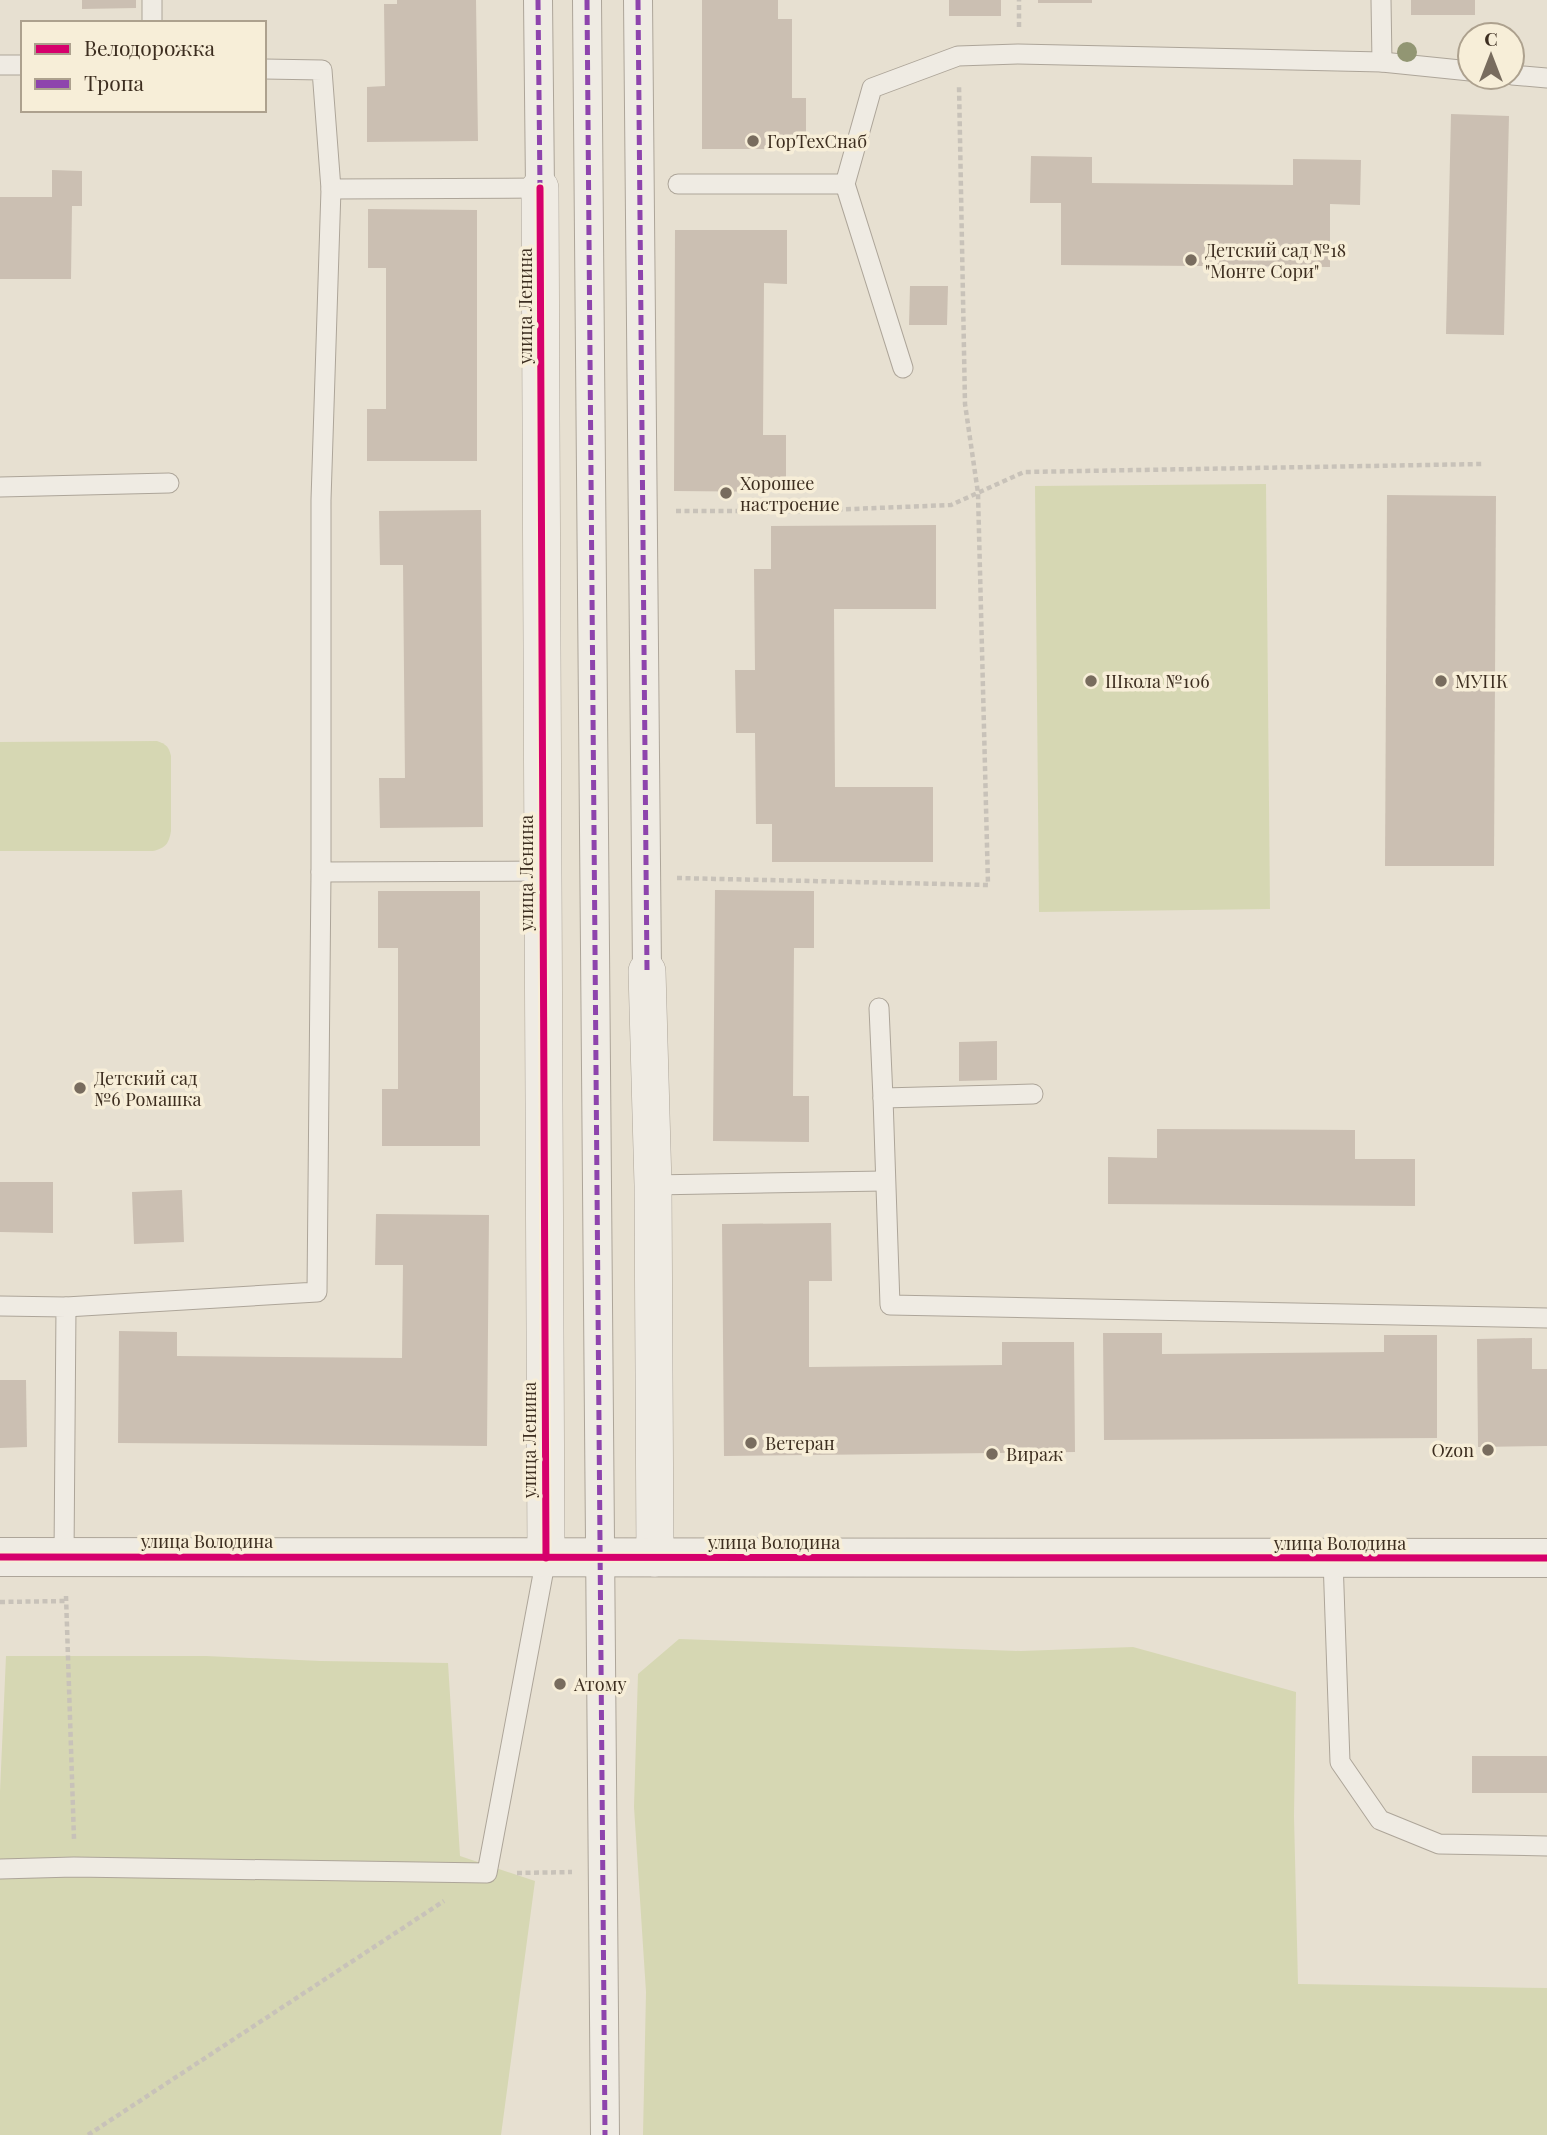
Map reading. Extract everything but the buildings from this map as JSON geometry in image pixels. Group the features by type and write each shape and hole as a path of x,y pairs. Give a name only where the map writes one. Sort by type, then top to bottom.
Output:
{"street":[{"name":"улица Ленина","path":"538,0 546,1558"},
{"path":"587,0 605,2135"},
{"path":"638,0 645,877 653,1185 656,1558"},
{"name":"улица Володина","path":"0,1557 1547,1558"}],"lane":[{"path":"152,0 152,21"},
{"path":"1381,0 1382,62"},
{"path":"903,368 845,184 872,88 958,56 1032,54 1382,62 1456,70"},
{"path":"0,65 21,65"},
{"path":"0,1307 66,1307 317,1292 321,500 331,189 322,70 266,69"},
{"path":"1526,76 1547,78"},
{"path":"678,184 845,184"},
{"path":"331,189 540,188"},
{"path":"0,487 169,483"},
{"path":"321,872 542,871"},
{"path":"879,1008 890,1305 1547,1318"},
{"path":"883,1098 1033,1094"},
{"path":"653,1185 884,1181"},
{"path":"64,1556 66,1307"},
{"path":"0,1869 74,1867 487,1873 546,1558"},
{"path":"1333,1559 1340,1762 1380,1820 1439,1844 1547,1846"}],"path":[{"path":"645,877 988,885 978,493 965,404 958,56"},
{"path":"644,511 802,511 951,505 1024,472 1482,464"},
{"path":"64,1556 74,1867"},
{"path":"0,1602 66,1601"},
{"path":"88,2135 487,1873 604,1871"}],"green space":[{"path":"1266,484 1270,909 1039,912 1035,486"},
{"path":"157,741 167,746 171,756 171,831 164,847 153,851 0,851 0,742"},
{"path":"679,1639 1021,1651 1133,1647 1296,1692 1294,1816 1298,1984 1547,1988 1547,2135 643,2135 646,1992 634,1807 638,1674"},
{"path":"6,1656 206,1656 448,1663 460,1856 535,1881 501,2135 0,2135 0,1792"}],"marked path":[{"path":"538,0 540,188"},
{"path":"587,0 605,2135"},
{"path":"638,0 647,971"}],"cycle path":[{"path":"540,188 546,1558"},
{"path":"0,1557 1547,1558"}],"place":[{"name":"ГорТехСнаб","path":"753,141"},
{"name":"Детский сад №18 \"Монте Сори\"","path":"1191,260"},
{"name":"Хорошее настроение","path":"726,493"},
{"name":"Школа №106","path":"1091,681"},
{"name":"МУПК","path":"1441,681"},
{"name":"Детский сад №6 Ромашка","path":"80,1088"},
{"name":"Ветеран","path":"751,1443"},
{"name":"Ozon","path":"1488,1450"},
{"name":"Вираж","path":"992,1454"},
{"name":"Атому","path":"560,1684"}]}
